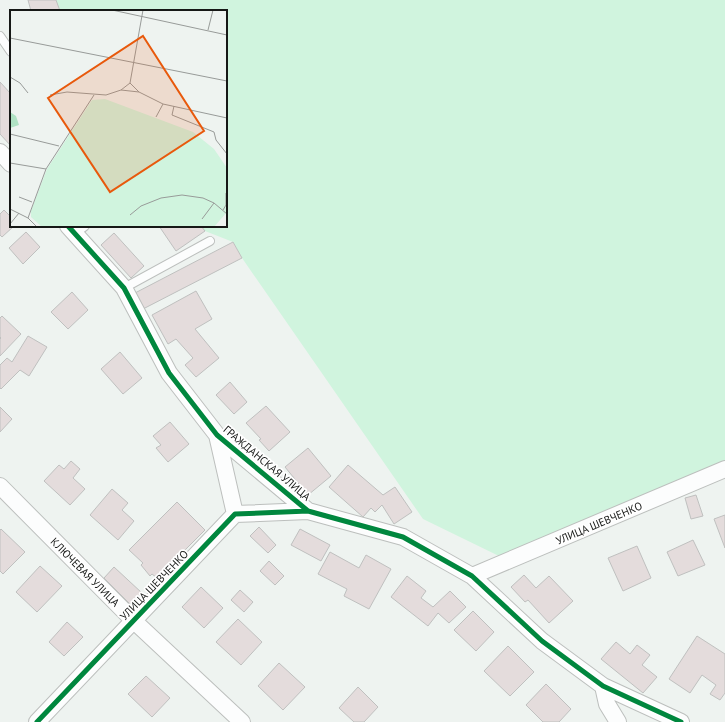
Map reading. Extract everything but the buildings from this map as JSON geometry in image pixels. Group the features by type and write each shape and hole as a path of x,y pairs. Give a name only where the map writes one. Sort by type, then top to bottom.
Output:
{"street":[{"path":"0,152 10,163"},
{"name":"ГРАЖДАНСКАЯ УЛИЦА","path":"76,229 124,288 169,372 217,435 308,511 403,537 472,576 542,641 603,686 681,722"},
{"name":"ГРАЖДАНСКАЯ УЛИЦА","path":"217,435 235,514"},
{"name":"УЛИЦА ШЕВЧЕНКО","path":"472,576 725,469"},
{"name":"КЛЮЧЕВАЯ УЛИЦА","path":"0,486 134,621 242,722"},
{"path":"235,514 308,511"},
{"name":"УЛИЦА ШЕВЧЕНКО","path":"37,722 235,514"},
{"path":"603,686 607,704 618,722"}],"lane":[{"path":"0,36 10,51"},
{"path":"124,288 210,241"}],"green space":[{"path":"56,0 725,0 725,461 501,557 423,519 242,258 233,242 205,231 202,227 227,227 227,10 60,10"}],"cycle path":[{"path":"69,227 124,288 169,373 217,435 308,511 403,537 472,576 542,641 603,686 681,722"},
{"path":"37,722 235,514 308,511"}]}
